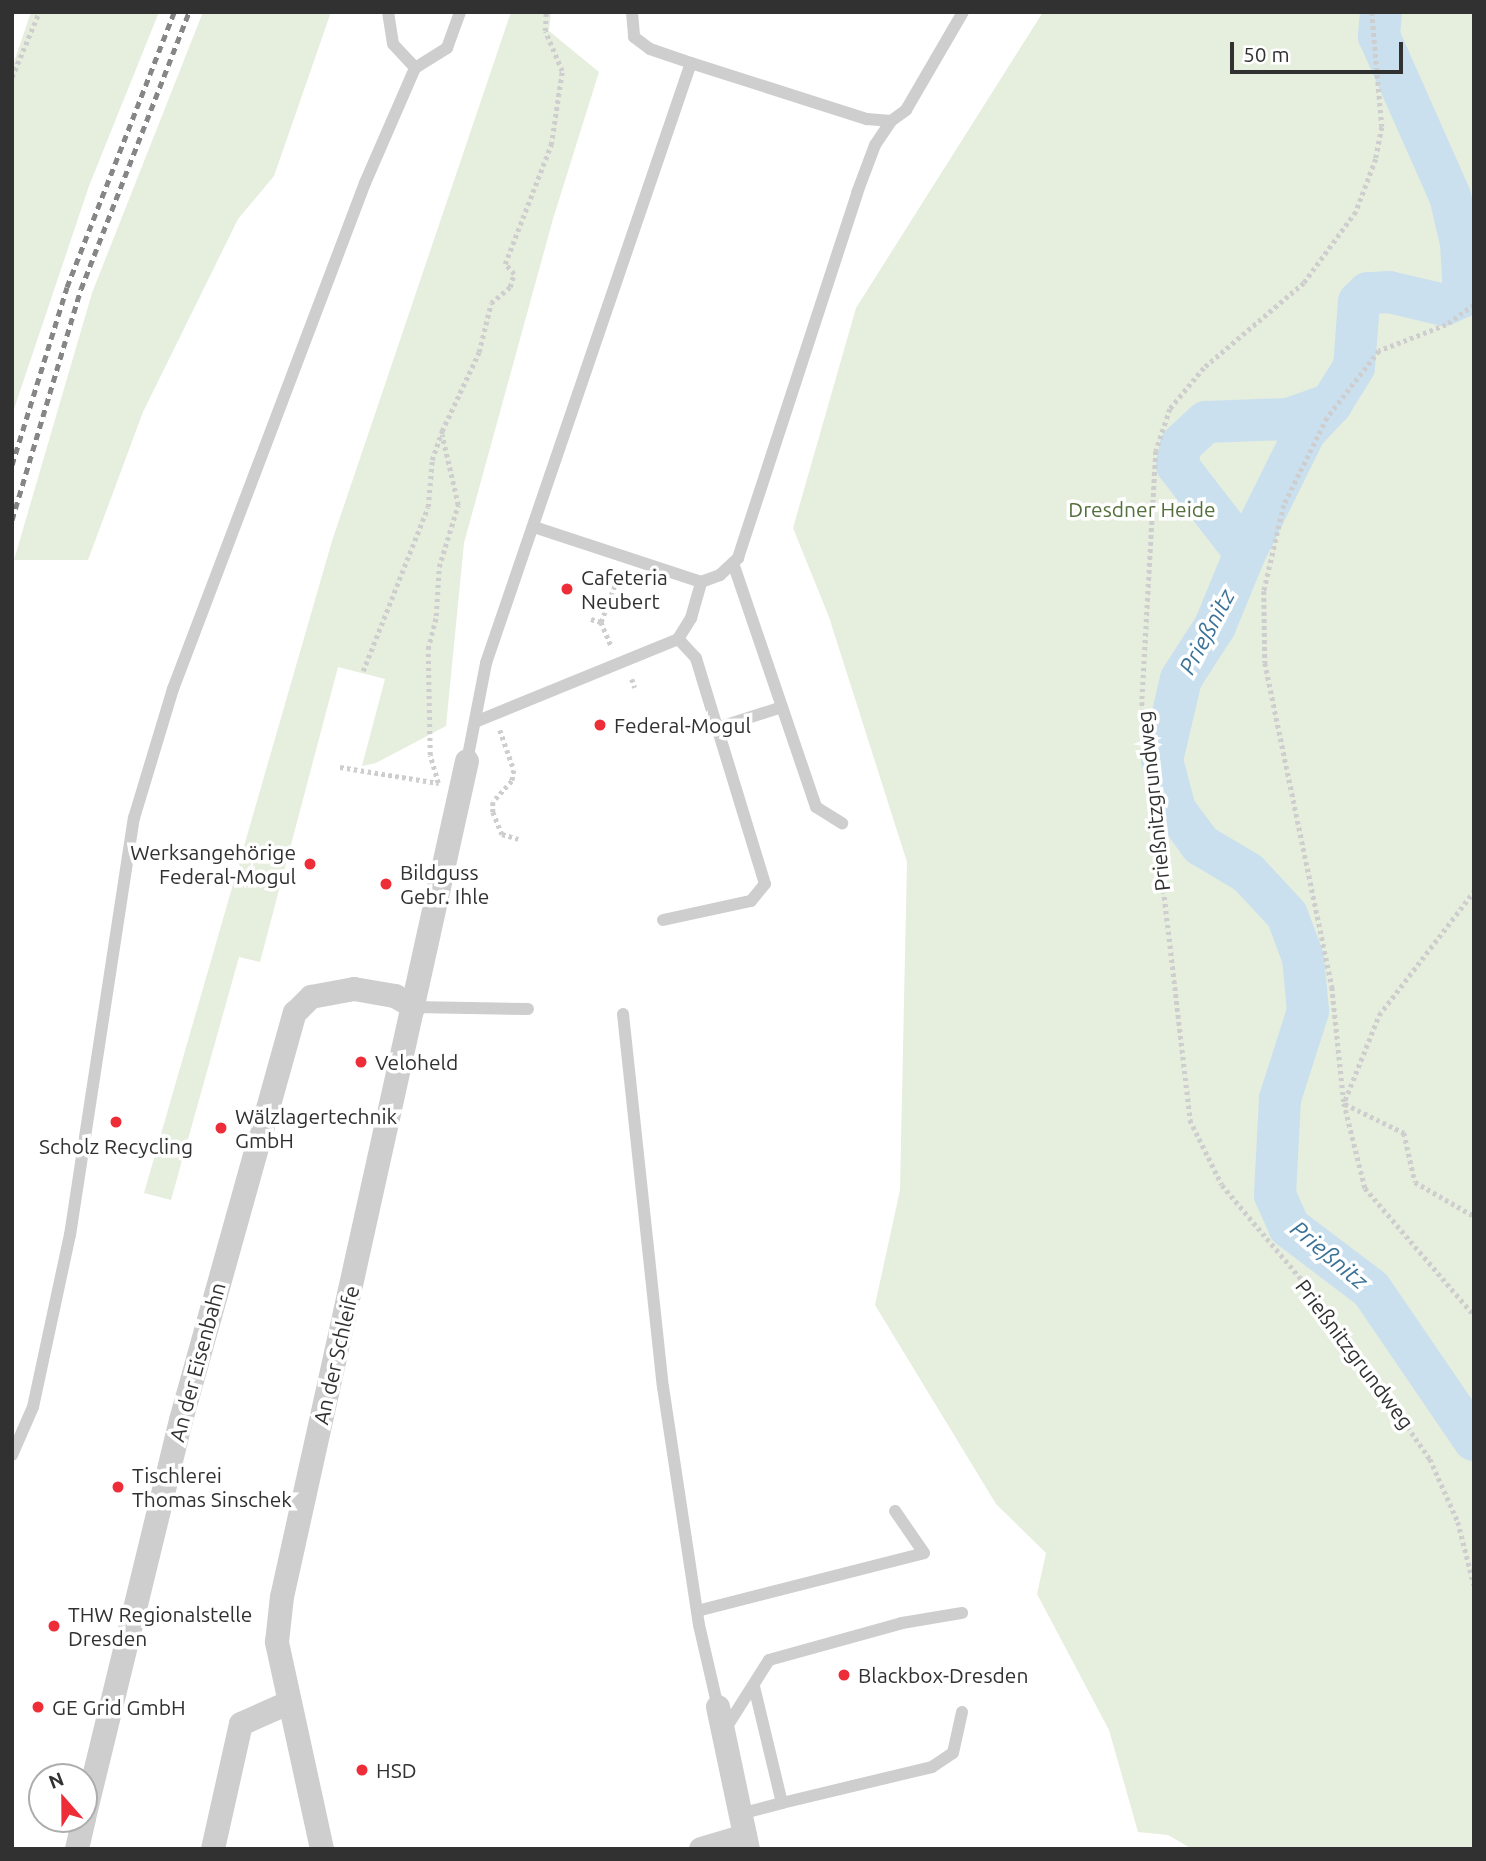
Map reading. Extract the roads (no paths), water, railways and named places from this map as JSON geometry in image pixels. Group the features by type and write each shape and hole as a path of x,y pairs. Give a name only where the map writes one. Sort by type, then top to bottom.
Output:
{"street":[{"name":"An der Schleife","path":"323,1849 288,1703 277,1642 282,1597 414,1007 416,980 463,789 467,761"},
{"name":"An der Eisenbahn","path":"98,1763 181,1420 284,1041 295,1013 311,997 354,989 395,996 414,1007"},
{"path":"213,1849 241,1724 288,1703"},
{"path":"701,1849 745,1833 718,1707"}],"lane":[{"path":"388,12 393,44 415,68"},
{"path":"12,1455 33,1407 69,1235 134,818 217,570 365,183 415,68 447,48 460,12"},
{"path":"632,12 634,37 650,49 867,119 891,121"},
{"path":"475,722 678,639 691,618 701,582 733,563 765,484 874,145 891,121 906,110 963,12"},
{"path":"467,761 486,663 691,63"},
{"path":"534,527 701,582"},
{"path":"733,563 816,807 842,823"},
{"path":"663,920 751,901 765,884 696,658 678,639"},
{"path":"717,728 782,707"},
{"path":"414,1007 528,1009"},
{"path":"623,1014 663,1387 697,1611 718,1707"},
{"path":"697,1611 924,1553 895,1511"},
{"path":"723,1733 769,1660 902,1623 962,1613"},
{"path":"754,1686 782,1803"},
{"path":"745,1833 782,1803 932,1767 953,1753 962,1712"}],"waterway":[{"name":"Prießnitz","path":"1381,12 1379,36 1450,196 1461,243 1464,296 1444,305 1389,292 1368,293 1359,302 1354,367 1331,404 1305,432 1245,553 1215,626 1181,679 1162,760 1175,810 1201,845 1248,873 1287,915 1303,958 1308,1011 1280,1099 1275,1195 1289,1227 1371,1289 1474,1440"},
{"path":"1245,553 1177,465 1181,445 1206,422 1288,419 1331,404"}],"railway":[{"path":"12,465 67,287 174,12"},
{"path":"12,520 81,289 189,12"}],"place":[{"name":"Cafeteria Neubert","path":"567,589"},
{"name":"Federal-Mogul","path":"600,725"},
{"name":"Werksangehörige Federal-Mogul","path":"310,864"},
{"name":"Bildguss Gebr. Ihle","path":"386,884"},
{"name":"Veloheld","path":"361,1062"},
{"name":"Scholz Recycling","path":"116,1122"},
{"name":"Wälzlagertechnik GmbH","path":"221,1128"},
{"name":"Tischlerei Thomas Sinschek","path":"118,1487"},
{"name":"THW Regionalstelle Dresden","path":"54,1626"},
{"name":"Blackbox-Dresden","path":"844,1675"},
{"name":"GE Grid GmbH","path":"38,1707"},
{"name":"HSD","path":"362,1770"}],"park label":[{"name":"Dresdner Heide","path":"1142,509"}]}
